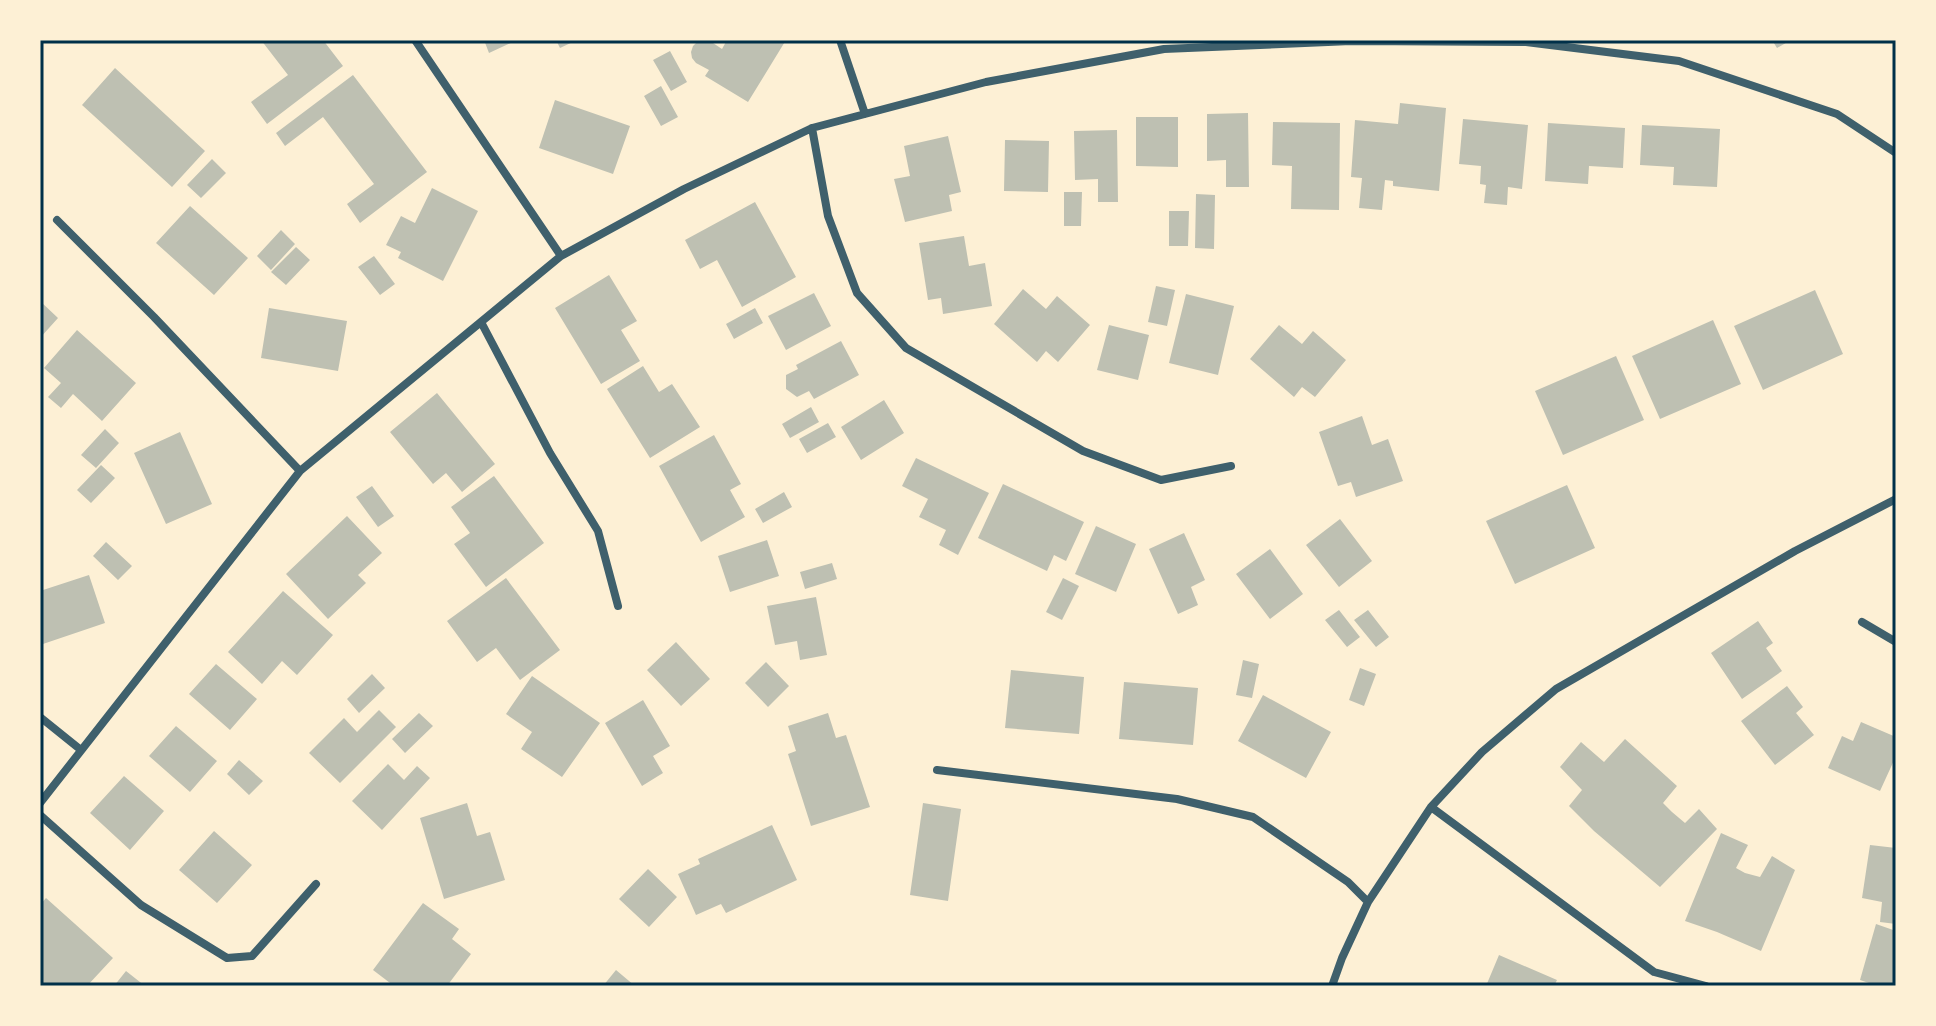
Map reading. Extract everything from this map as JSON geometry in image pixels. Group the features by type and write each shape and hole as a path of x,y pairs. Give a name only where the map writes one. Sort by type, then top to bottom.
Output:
{"street":[{"path":"415,40 561,256"},
{"path":"840,40 865,114"},
{"path":"40,803 300,471 561,256 684,189 812,128 986,82 1179,44 1526,41 1679,61 1837,114 1896,153"},
{"path":"812,128 828,216 857,293 906,348 1083,451 1161,480 1231,466"},
{"path":"57,220 300,471"},
{"path":"481,322 550,453 598,531 618,606"},
{"path":"1332,986 1368,902 1431,807 1482,752 1556,689 1795,551 1896,499"},
{"path":"1862,622 1896,642"},
{"path":"40,717 81,750"},
{"path":"937,770 1177,799 1253,817 1348,882 1368,902"},
{"path":"1431,807 1654,972 1706,986"},
{"path":"40,815 141,905 227,958 252,956 316,884"}],"building":[{"path":"261,40 323,40 343,66 267,124 251,102 288,75"},
{"path":"484,40 517,40 489,53"},
{"path":"556,40 577,40 560,48"},
{"path":"703,40 722,49 727,40 786,40 748,102 705,76 709,70 696,63 691,52 698,41"},
{"path":"1772,40 1791,40 1777,48"},
{"path":"670,51 687,82 671,91 653,60"},
{"path":"115,68 205,151 172,187 82,105"},
{"path":"353,75 427,172 360,223 347,204 374,184 323,117 285,146 276,133"},
{"path":"661,86 678,117 661,126 644,96"},
{"path":"555,100 630,126 613,174 539,148"},
{"path":"1400,103 1446,108 1439,191 1393,186 1393,181 1385,180 1382,210 1359,208 1362,178 1351,177 1355,120 1398,124"},
{"path":"1248,113 1249,187 1226,187 1226,160 1207,161 1207,114"},
{"path":"1136,117 1178,117 1178,167 1136,166"},
{"path":"1463,119 1528,125 1522,189 1508,187 1507,205 1484,203 1486,185 1480,184 1481,166 1459,164"},
{"path":"1273,122 1340,123 1339,210 1291,209 1292,166 1272,165"},
{"path":"1548,123 1625,128 1623,168 1589,166 1588,184 1545,181"},
{"path":"1642,125 1720,129 1717,187 1673,185 1674,167 1640,165"},
{"path":"1117,130 1118,202 1098,202 1098,179 1075,180 1074,131"},
{"path":"948,136 961,192 949,195 952,211 905,222 894,179 910,176 904,146"},
{"path":"1005,140 1049,141 1048,192 1004,191"},
{"path":"212,159 226,173 201,198 187,185"},
{"path":"432,188 478,211 443,281 398,258 401,252 386,245 401,216 415,223"},
{"path":"1064,192 1082,192 1081,226 1064,226"},
{"path":"1196,194 1215,195 1214,249 1195,248"},
{"path":"755,202 796,277 742,307 717,260 700,269 685,240"},
{"path":"190,206 248,258 214,295 156,243"},
{"path":"1169,211 1189,211 1188,246 1169,246"},
{"path":"281,230 295,244 271,270 257,256"},
{"path":"964,236 969,266 985,263 992,306 943,314 941,298 928,300 919,243"},
{"path":"296,247 310,260 286,285 271,272"},
{"path":"374,256 395,284 380,295 358,267"},
{"path":"609,275 637,321 621,330 640,361 601,384 555,308"},
{"path":"1156,286 1175,290 1167,326 1148,322"},
{"path":"1023,289 1046,309 1057,296 1090,325 1058,362 1046,351 1037,362 994,324"},
{"path":"1815,290 1843,354 1763,390 1734,326"},
{"path":"814,293 831,326 786,350 768,316"},
{"path":"1186,294 1234,306 1218,375 1169,363"},
{"path":"40,301 58,318 40,338"},
{"path":"269,308 347,321 338,371 261,358"},
{"path":"755,308 763,323 734,339 726,324"},
{"path":"1713,320 1741,384 1660,419 1632,356"},
{"path":"1109,325 1149,335 1138,380 1097,370"},
{"path":"1279,325 1302,344 1313,331 1346,360 1315,397 1302,387 1294,397 1250,359"},
{"path":"77,330 136,383 102,421 73,394 61,408 48,397 61,383 44,368"},
{"path":"841,341 859,375 814,399 809,391 797,397 786,389 786,375 798,369 796,365"},
{"path":"1616,356 1644,420 1563,455 1535,391"},
{"path":"643,366 659,392 672,384 700,427 650,458 607,389"},
{"path":"437,393 495,464 462,492 446,473 433,484 390,432"},
{"path":"884,400 904,433 861,460 841,427"},
{"path":"811,407 819,422 790,438 782,424"},
{"path":"1362,416 1372,445 1388,439 1403,481 1356,497 1351,482 1338,486 1319,432"},
{"path":"828,423 836,437 807,453 799,439"},
{"path":"105,429 119,443 96,468 81,455"},
{"path":"180,432 212,504 166,524 134,453"},
{"path":"714,435 741,484 730,490 745,517 701,542 659,466"},
{"path":"916,458 989,493 958,555 939,545 946,530 919,517 928,499 902,486"},
{"path":"101,465 115,478 91,503 77,490"},
{"path":"494,476 544,543 486,587 454,544 470,533 451,507"},
{"path":"1003,484 1084,522 1066,561 1054,555 1047,571 978,538"},
{"path":"1567,485 1595,548 1515,584 1486,521"},
{"path":"372,486 394,516 378,527 356,497"},
{"path":"784,492 792,507 763,523 755,509"},
{"path":"347,516 382,553 358,575 366,583 328,619 286,574"},
{"path":"1340,519 1372,561 1339,587 1306,545"},
{"path":"1096,526 1136,544 1116,592 1075,574"},
{"path":"1184,533 1205,580 1191,587 1198,605 1178,614 1149,549"},
{"path":"767,540 779,576 730,592 718,556"},
{"path":"106,542 132,566 118,580 93,556"},
{"path":"1270,549 1303,594 1270,619 1236,574"},
{"path":"832,563 837,579 805,589 800,572"},
{"path":"89,575 105,623 40,645 40,591"},
{"path":"506,578 560,650 520,680 496,648 477,662 447,621"},
{"path":"1063,578 1079,586 1062,620 1046,612"},
{"path":"283,591 333,635 297,675 282,661 262,684 228,652"},
{"path":"816,597 827,655 800,660 797,641 775,645 767,606"},
{"path":"1339,610 1360,637 1347,647 1325,620"},
{"path":"1368,610 1389,637 1376,647 1354,620"},
{"path":"1758,621 1773,643 1766,648 1782,671 1742,699 1711,653"},
{"path":"676,642 710,679 681,706 647,670"},
{"path":"1243,660 1259,664 1252,698 1236,695"},
{"path":"766,662 789,686 768,707 745,683"},
{"path":"216,664 257,699 230,730 189,694"},
{"path":"1360,668 1376,674 1364,706 1349,700"},
{"path":"1011,670 1084,677 1079,734 1005,728"},
{"path":"372,674 385,688 359,713 347,699"},
{"path":"532,676 600,723 562,777 521,749 532,732 506,714"},
{"path":"1124,682 1198,688 1193,745 1119,739"},
{"path":"1787,686 1803,707 1796,713 1814,735 1775,765 1741,721"},
{"path":"1263,695 1331,732 1306,778 1238,741"},
{"path":"643,700 670,746 653,756 663,773 642,786 605,723"},
{"path":"379,710 396,727 340,783 309,753 344,718 357,732"},
{"path":"419,713 433,726 405,753 392,739"},
{"path":"828,713 836,738 846,735 870,807 811,826 788,754 796,751 788,726"},
{"path":"1861,722 1896,737 1896,756 1880,791 1828,768 1842,736 1853,741"},
{"path":"176,726 217,761 190,792 149,756"},
{"path":"1625,739 1677,786 1663,803 1672,812 1685,823 1699,809 1717,829 1660,887 1569,806 1582,790 1560,767 1581,742 1604,762"},
{"path":"239,760 263,781 249,795 227,774"},
{"path":"388,764 404,780 417,766 430,778 382,830 352,801"},
{"path":"124,776 164,811 130,850 90,813"},
{"path":"467,803 477,836 490,832 505,880 444,899 420,818"},
{"path":"923,803 961,809 948,901 910,895"},
{"path":"772,825 797,880 726,913 721,904 696,915 678,874 700,864 698,859"},
{"path":"214,831 252,865 217,903 179,870"},
{"path":"1721,833 1748,845 1736,868 1745,873 1760,877 1772,856 1795,870 1761,951 1685,921"},
{"path":"1870,845 1896,848 1896,924 1880,922 1882,902 1862,898"},
{"path":"648,869 677,897 649,927 619,899"},
{"path":"46,898 113,958 87,986 44,986 40,982 40,905"},
{"path":"423,903 459,929 452,939 471,954 447,986 394,986 373,970"},
{"path":"1876,924 1896,931 1896,986 1878,986 1860,980"},
{"path":"1499,955 1557,980 1554,986 1486,986"},
{"path":"616,970 635,986 603,986"},
{"path":"126,971 145,986 114,986"}]}
